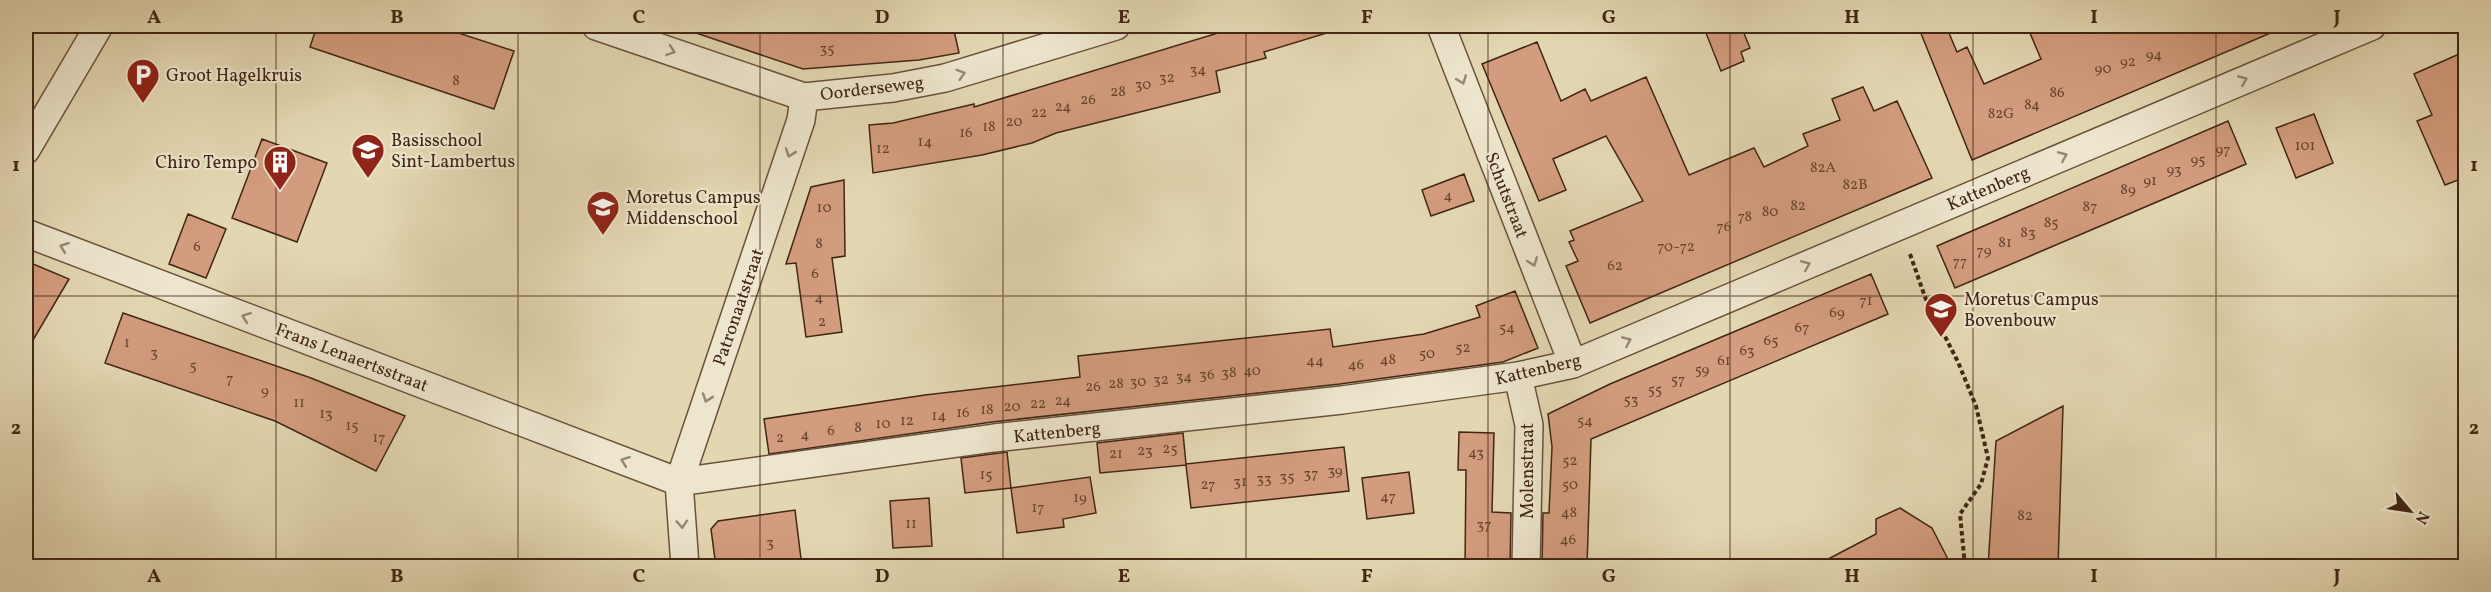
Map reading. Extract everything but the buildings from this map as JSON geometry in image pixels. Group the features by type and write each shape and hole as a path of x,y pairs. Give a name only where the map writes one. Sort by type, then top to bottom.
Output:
{"street":[{"path":"26,150 99,26"},
{"name":"Oorderseweg","path":"596,26 804,97 893,88 945,78 1116,26"},
{"name":"Schutstraat","path":"1441,26 1573,364"},
{"name":"Kattenberg","path":"679,482 994,438 1342,400 1518,376 1573,364 2372,26"},
{"name":"Patronaatstraat","path":"679,482 801,120 804,97"},
{"name":"Frans Lenaertsstraat","path":"26,233 679,482"},
{"name":"Molenstraat","path":"1518,376 1530,425 1526,567"},
{"path":"679,482 685,567"}],"path":[{"path":"1900,225 1925,297 1958,362 1976,406 1988,458 1981,484 1960,514 1965,567"}],"place":[{"name":"Groot Hagelkruis","path":"143,104"},
{"name":"Basisschool Sint-Lambertus","path":"368,179"},
{"name":"Chiro Tempo","path":"280,191"},
{"name":"Moretus Campus Middenschool","path":"603,236"},
{"name":"Moretus Campus Bovenbouw","path":"1941,338"}]}
